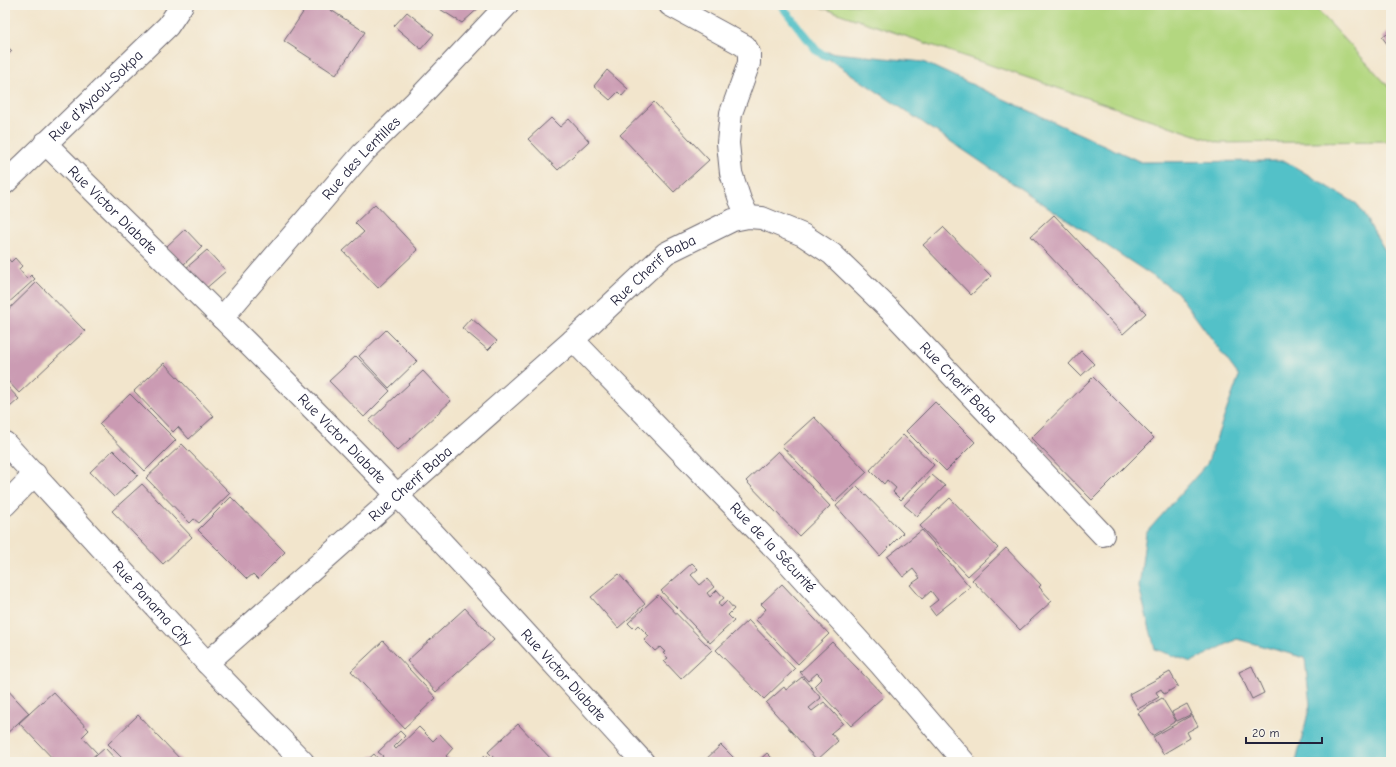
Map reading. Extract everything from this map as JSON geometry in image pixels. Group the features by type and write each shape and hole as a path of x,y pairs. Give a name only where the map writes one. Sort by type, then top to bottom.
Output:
{"street":[{"name":"Rue d'Ayaou-Sokpa","path":"5,183 168,26 182,5"},
{"name":"Rue des Lentilles","path":"222,318 362,154 415,102 507,5"},
{"path":"670,5 745,46 749,53 749,63 731,113 728,143 731,173 740,200 748,216"},
{"name":"Rue Victor Diabate","path":"45,143 398,495 643,762"},
{"name":"Rue Cherif Baba","path":"207,663 573,340 666,253 733,220 748,216 762,218 803,235 832,254 889,310 1103,535"},
{"name":"Rue de la Sécurité","path":"573,340 784,559 880,664 964,762"},
{"name":"Rue Panama City","path":"5,443 207,663 303,762"},
{"path":"5,505 35,474"}],"green space":[{"path":"814,5 1313,5 1391,89 1391,141 1219,143"}],"water":[{"path":"817,51 923,62 1141,162 1285,161 1357,204 1391,260 1391,762 1296,762 1310,705 1305,658 1237,639 1191,662 1155,649 1139,587 1146,533 1207,464 1239,376 1177,292"}],"building":[{"path":"308,5 323,5 365,32 336,75 284,41"},
{"path":"435,6 481,6 462,23"},
{"path":"407,12 434,34 421,49 394,26"},
{"path":"1391,30 1391,49 1382,37"},
{"path":"5,44 12,51 5,57"},
{"path":"607,70 628,89 622,96 618,92 610,100 594,86"},
{"path":"654,102 709,160 674,192 620,135"},
{"path":"551,118 560,127 569,119 589,141 558,170 528,139"},
{"path":"375,204 418,250 378,288 343,251 364,232 355,223"},
{"path":"1054,215 1146,313 1123,334 1031,236"},
{"path":"943,227 991,276 971,295 923,245"},
{"path":"185,229 202,247 183,265 166,247"},
{"path":"207,250 226,271 204,290 185,269"},
{"path":"5,255 11,262 15,258 22,266 19,269 27,279 31,275 35,279 5,306"},
{"path":"37,282 85,331 19,393 5,378 5,313"},
{"path":"471,318 497,341 488,350 462,328"},
{"path":"386,330 417,361 389,388 359,356"},
{"path":"1081,351 1094,364 1081,376 1069,364"},
{"path":"356,356 390,391 364,417 329,381"},
{"path":"164,363 214,416 189,439 178,427 173,432 134,391"},
{"path":"423,371 451,401 397,451 369,421"},
{"path":"1093,377 1154,438 1092,500 1031,438"},
{"path":"5,384 19,399 10,407 5,402"},
{"path":"130,394 176,440 145,471 99,424"},
{"path":"935,402 975,442 946,471 906,431"},
{"path":"814,417 867,472 835,502 782,446"},
{"path":"903,435 934,465 901,500 893,492 896,488 887,480 884,484 870,470"},
{"path":"182,444 230,493 199,523 194,519 190,523 146,478"},
{"path":"113,450 138,475 114,497 90,472"},
{"path":"778,451 830,506 799,536 746,481"},
{"path":"932,475 945,486 917,516 904,505"},
{"path":"142,484 192,537 163,564 112,511"},
{"path":"857,486 903,533 880,556 836,506"},
{"path":"231,497 285,552 258,579 253,574 247,579 198,530"},
{"path":"950,498 998,548 968,576 920,526"},
{"path":"922,530 970,587 935,615 929,607 938,600 931,591 922,599 910,585 920,578 913,569 903,577 887,557"},
{"path":"1006,548 1041,585 1039,587 1052,601 1020,630 972,580"},
{"path":"692,563 698,569 691,575 700,585 707,579 714,587 707,593 710,597 717,590 724,598 718,603 721,607 727,601 734,609 728,615 734,621 710,643 661,591"},
{"path":"619,574 645,604 618,628 591,597"},
{"path":"782,584 829,634 798,664 756,620 766,609 761,604"},
{"path":"658,595 712,650 681,679 664,661 668,658 663,653 665,652 660,647 655,651 644,640 649,636 638,625 634,629 628,623"},
{"path":"465,608 494,640 436,692 407,661"},
{"path":"748,620 795,669 764,699 716,650"},
{"path":"383,641 436,698 404,728 351,671"},
{"path":"832,642 884,696 851,726 814,686 822,678 817,673 808,681 800,672"},
{"path":"1252,666 1264,693 1252,699 1239,672"},
{"path":"1170,672 1178,686 1164,694 1161,689 1156,692 1159,697 1138,709 1129,694"},
{"path":"802,677 821,698 809,708 812,711 824,702 843,723 831,733 838,741 817,760 766,703 784,687 786,690"},
{"path":"5,687 29,713 5,735"},
{"path":"53,692 89,730 82,737 97,753 87,762 56,762 19,723"},
{"path":"1162,698 1176,721 1152,736 1138,713"},
{"path":"1187,704 1192,714 1177,721 1172,712"},
{"path":"138,715 183,762 126,762 108,744"},
{"path":"1192,715 1198,726 1187,732 1190,738 1163,754 1153,737"},
{"path":"518,724 554,762 498,762 488,752"},
{"path":"419,727 433,741 440,734 453,748 446,756 451,761 450,762 384,762 381,759 383,756 378,752 400,731 405,736 394,747 396,749"},
{"path":"721,745 738,762 703,762"},
{"path":"105,748 118,762 89,762"},
{"path":"767,753 776,762 757,762"},
{"path":"374,754 381,762 365,762"},
{"path":"486,755 492,762 478,762"}],"waterway":[{"path":"781,5 817,51 826,56"}]}
